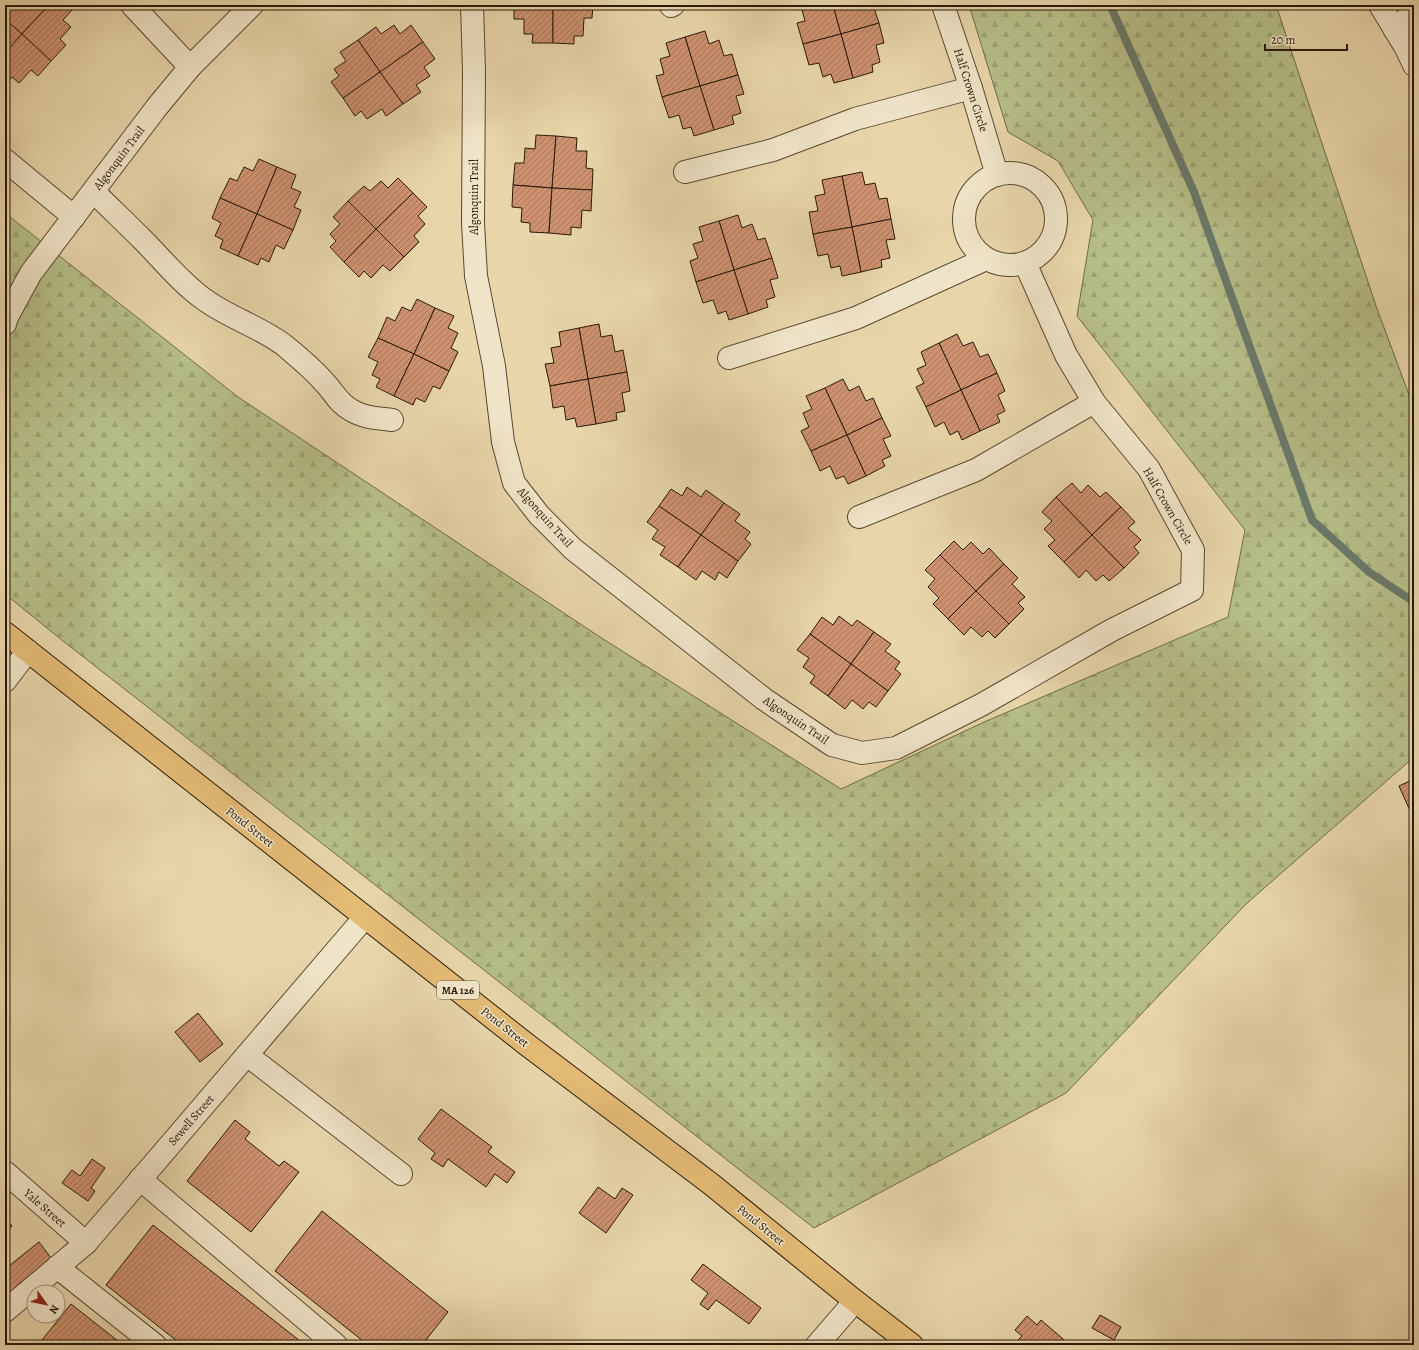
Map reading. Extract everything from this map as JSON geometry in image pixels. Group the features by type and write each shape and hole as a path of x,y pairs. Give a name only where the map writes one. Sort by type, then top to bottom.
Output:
{"main road":[{"name":"Pond Street","path":"5,633 526,1044 711,1184 855,1301 912,1345"}],"street":[{"path":"132,5 190,67"},
{"name":"Algonquin Trail","path":"5,324 7,317 31,273 94,192 157,107 190,67 252,5"},
{"name":"Algonquin Trail","path":"472,5 474,71 473,223 476,276 494,366 502,442 514,483 539,515 572,549 764,699 832,745 862,753 896,748 981,705"},
{"name":"Half Crown Circle","path":"943,5 972,88 997,175"},
{"path":"1380,5 1406,48 1414,65"},
{"path":"1395,30 1414,11"},
{"path":"685,172 772,150 855,119 972,88"},
{"path":"5,160 74,218"},
{"path":"1006,173 1026,176 1032,179 1039,183 1047,192 1055,208 1056,223 1051,241 1043,252 1034,260 1016,266 1002,265 986,259 976,251 970,242 964,225 966,205 974,190 981,184 997,175 1006,173"},
{"path":"94,192 175,274 204,300 229,315 260,330 282,344 306,363 326,383 338,401 350,410 366,417 392,420"},
{"path":"729,358 856,318 986,259"},
{"name":"Half Crown Circle","path":"981,705 1112,630 1192,590 1193,550 1149,468 1094,402 1066,355 1025,263"},
{"path":"859,517 976,470 1094,402"},
{"path":"5,680 28,651"},
{"name":"Sewell Street","path":"5,1311 86,1244 365,917"},
{"path":"247,1055 401,1174"},
{"name":"Yale Street","path":"5,1172 86,1244"},
{"path":"140,1179 336,1345"},
{"path":"58,1267 155,1345"},
{"path":"817,1345 855,1301"}],"green space":[{"path":"969,5 1276,5 1376,306 1414,408 1414,757 1246,904 1066,1093 814,1228 63,641 5,594 5,213 238,397 600,637 841,789 982,723 1228,617 1245,530 1077,316 1093,220 1058,161 1008,132"}],"building":[{"path":"5,5 49,5 22,34 5,19"},
{"path":"49,5 66,5 72,10 63,20 71,27 60,39 66,45 51,61 22,34"},
{"path":"514,5 553,5 553,43 532,43 533,34 524,34 524,19 514,19"},
{"path":"553,5 593,5 592,18 584,18 583,36 574,36 574,44 553,43"},
{"path":"833,5 841,34 803,44 797,23 805,21 801,6"},
{"path":"833,5 873,5 879,23 841,34"},
{"path":"5,19 22,34 5,53"},
{"path":"879,23 884,43 876,45 880,62 872,65 873,72 853,78 841,34"},
{"path":"394,25 400,34 411,25 423,42 380,72 358,40 376,27 381,34"},
{"path":"705,31 709,44 719,40 724,56 732,54 738,75 700,86 685,37"},
{"path":"22,34 51,61 38,76 31,70 19,83 12,77 7,83 5,81 5,53"},
{"path":"841,34 853,78 834,83 831,74 823,77 819,63 809,65 803,44"},
{"path":"685,37 700,86 662,97 656,76 664,74 660,59 670,56 666,43"},
{"path":"358,40 380,72 343,98 331,82 339,76 334,69 346,61 340,52"},
{"path":"423,42 435,59 424,67 430,76 416,85 421,92 403,104 380,72"},
{"path":"380,72 403,104 386,116 382,109 367,119 361,111 355,116 343,98"},
{"path":"738,75 744,94 736,96 741,113 732,116 734,124 714,130 700,86"},
{"path":"700,86 714,130 694,136 691,127 683,129 679,115 669,118 662,97"},
{"path":"536,135 556,136 552,188 513,185 515,163 524,163 525,148 535,149"},
{"path":"556,136 577,138 576,151 587,151 586,168 593,169 592,190 552,188"},
{"path":"259,159 277,167 257,214 220,198 230,178 237,181 244,167 253,171"},
{"path":"277,167 296,175 291,188 301,192 294,207 301,210 293,230 257,214"},
{"path":"862,172 865,185 875,183 879,199 887,198 891,219 852,227 842,176"},
{"path":"842,176 852,227 813,234 809,212 818,211 815,196 825,194 822,180"},
{"path":"398,178 413,193 376,229 348,201 364,186 370,191 381,181 388,188"},
{"path":"513,185 552,188 549,233 530,232 530,223 521,222 522,208 512,207"},
{"path":"552,188 592,190 591,211 582,210 581,228 571,227 571,235 549,233"},
{"path":"413,193 427,207 418,216 425,224 414,236 419,242 404,257 376,229"},
{"path":"220,198 257,214 238,256 220,248 223,240 215,236 221,223 212,218"},
{"path":"348,201 376,229 344,262 330,247 336,241 330,234 340,224 333,217"},
{"path":"257,214 293,230 284,249 276,245 269,262 261,258 258,265 238,256"},
{"path":"738,215 742,228 752,224 758,240 765,238 772,258 734,270 719,221"},
{"path":"891,219 895,239 886,240 890,258 881,260 882,267 861,272 852,227"},
{"path":"719,221 734,270 696,282 690,261 698,258 693,244 703,241 699,227"},
{"path":"852,227 861,272 842,276 840,266 831,268 828,254 818,256 813,234"},
{"path":"376,229 404,257 390,271 383,265 371,278 364,271 359,277 344,262"},
{"path":"772,258 778,278 770,280 775,297 766,300 768,307 748,314 734,270"},
{"path":"734,270 748,314 729,320 726,311 718,314 713,300 703,303 696,282"},
{"path":"417,299 435,308 414,354 378,338 387,317 395,321 402,307 411,311"},
{"path":"435,308 454,316 448,328 458,333 451,348 458,352 449,371 414,354"},
{"path":"599,324 601,337 612,335 615,352 623,350 627,372 588,379 579,328"},
{"path":"579,328 588,379 550,386 545,364 554,363 551,348 561,346 559,332"},
{"path":"957,334 963,346 973,342 980,357 988,354 997,373 961,390 939,343"},
{"path":"378,338 414,354 394,396 376,387 380,379 372,375 378,362 368,357"},
{"path":"939,343 961,390 926,407 916,387 924,383 917,369 926,365 921,352"},
{"path":"414,354 449,371 440,389 433,386 425,402 416,398 413,405 394,396"},
{"path":"627,372 630,391 622,393 625,411 616,413 617,420 596,424 588,379"},
{"path":"997,373 1005,391 998,395 1005,411 997,415 1000,422 980,431 961,390"},
{"path":"588,379 596,424 577,427 575,418 566,420 564,406 553,408 550,386"},
{"path":"843,379 849,391 859,386 866,401 873,398 882,418 847,435 825,388"},
{"path":"825,388 847,435 811,451 801,431 809,427 803,413 812,409 806,396"},
{"path":"961,390 980,431 962,440 958,431 950,435 944,422 935,427 926,407"},
{"path":"882,418 891,436 883,439 891,456 882,460 885,466 866,476 847,435"},
{"path":"847,435 866,476 848,484 844,476 836,479 830,466 820,471 811,451"},
{"path":"1072,483 1081,493 1088,485 1100,497 1106,492 1121,507 1092,535 1056,497"},
{"path":"687,487 701,497 706,490 724,503 701,535 659,506 671,489 682,496"},
{"path":"1056,497 1092,535 1064,562 1048,546 1055,540 1044,529 1052,521 1042,512"},
{"path":"724,503 740,514 735,521 750,532 745,539 751,544 738,561 701,535"},
{"path":"659,506 701,535 678,567 660,555 665,547 652,539 658,530 647,522"},
{"path":"1121,507 1135,522 1128,528 1141,540 1134,547 1139,553 1124,568 1092,535"},
{"path":"701,535 738,561 727,578 719,572 715,580 702,571 696,580 678,567"},
{"path":"1092,535 1124,568 1109,581 1103,575 1096,581 1086,570 1079,578 1064,562"},
{"path":"954,541 963,550 971,542 983,554 989,548 1004,564 976,591 940,555"},
{"path":"940,555 976,591 948,619 933,604 939,598 928,587 935,579 925,570"},
{"path":"1004,564 1018,578 1012,584 1025,597 1018,603 1024,609 1009,624 976,591"},
{"path":"976,591 1009,624 995,638 988,631 982,637 971,627 964,635 948,619"},
{"path":"839,616 852,626 857,620 874,632 851,664 810,634 822,617 833,625"},
{"path":"874,632 891,644 885,651 900,662 895,669 901,674 888,691 851,664"},
{"path":"810,634 851,664 828,696 810,683 815,676 803,667 809,658 797,650"},
{"path":"851,664 888,691 876,707 869,702 863,709 852,700 845,709 828,696"},
{"path":"1414,779 1414,811 1411,813 1399,786"},
{"path":"198,1013 223,1044 200,1062 175,1032"},
{"path":"441,1109 492,1147 488,1152 515,1172 507,1183 495,1174 486,1187 448,1159 443,1167 431,1159 435,1153 418,1139"},
{"path":"235,1120 250,1132 245,1139 279,1166 284,1161 299,1172 251,1232 187,1181"},
{"path":"92,1159 105,1168 91,1188 95,1191 88,1201 62,1183 72,1170 80,1176"},
{"path":"598,1187 615,1199 622,1188 633,1195 606,1233 579,1213"},
{"path":"322,1211 448,1312 422,1345 368,1345 275,1271"},
{"path":"5,1217 12,1226 5,1232"},
{"path":"153,1225 305,1345 182,1345 106,1285"},
{"path":"39,1242 54,1262 5,1301 5,1269"},
{"path":"703,1264 761,1308 749,1324 716,1300 708,1310 700,1304 708,1293 691,1280"},
{"path":"71,1304 123,1345 38,1345 55,1324 66,1324 66,1310"},
{"path":"1100,1315 1121,1327 1114,1340 1092,1328"},
{"path":"1027,1316 1037,1325 1041,1320 1070,1345 1019,1345 1016,1342 1022,1336 1015,1330"}],"waterway":[{"path":"1110,5 1194,192 1312,520 1369,572 1414,602"}]}
